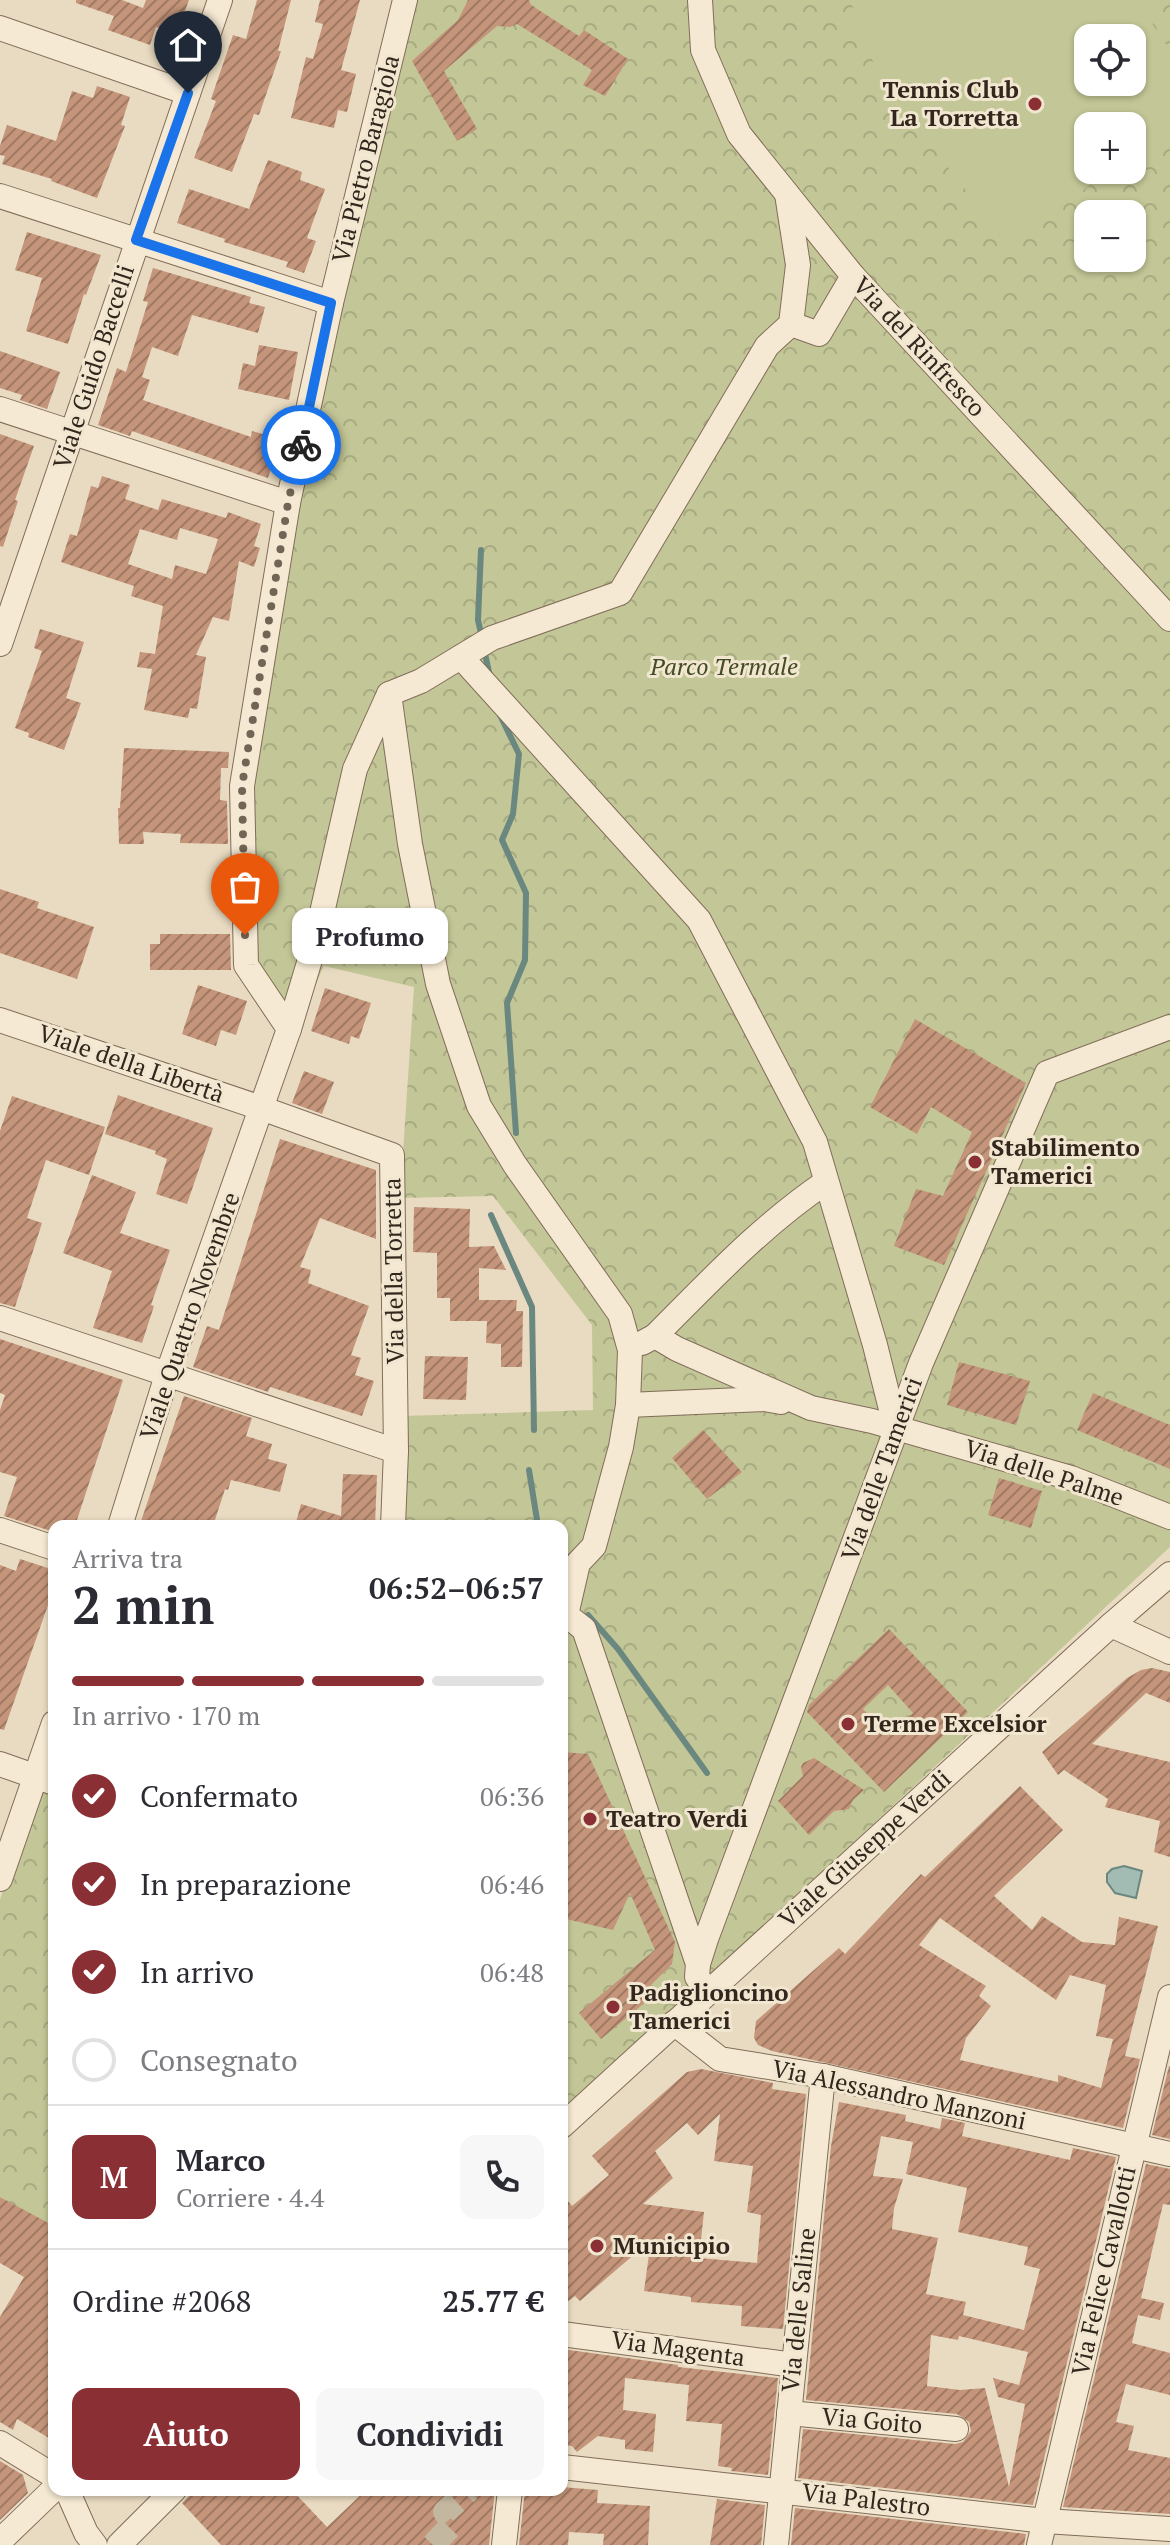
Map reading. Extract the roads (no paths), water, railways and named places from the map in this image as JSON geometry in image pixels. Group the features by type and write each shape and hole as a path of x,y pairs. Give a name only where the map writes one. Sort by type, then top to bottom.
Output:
{"street":[{"name":"Viale Guido Baccelli","path":"2,634 220,0"},
{"name":"Via Pietro Baragiola","path":"289,1029 246,965 242,786 288,503 331,303 405,0"},
{"name":"Via del Rinfresco","path":"700,0 703,50 739,134 858,281 1170,619"},
{"path":"0,28 188,93"},
{"path":"261,1108 315,943 355,769 389,694 421,681 492,638 620,593 767,346 791,324 798,265 787,194"},
{"path":"0,196 331,303"},
{"path":"791,324 819,334 858,281"},
{"path":"0,409 288,503"},
{"path":"461,657 699,920 815,1142 875,1345 907,1431"},
{"path":"389,694 410,844 438,984 479,1106 515,1165 620,1314 630,1350 628,1405 604,1515 594,1546 570,1568 568,1592"},
{"name":"Viale della Libertà","path":"0,1020 261,1108"},
{"name":"Via delle Tamerici","path":"698,1964 907,1431 921,1363 1047,1073 1170,1027"},
{"name":"Viale Quattro Novembre","path":"122,1520 167,1375 261,1108"},
{"name":"Via della Torretta","path":"261,1108 392,1155 396,1451 393,1520"},
{"path":"630,1350 655,1336 750,1241 826,1182"},
{"path":"0,1318 396,1451"},
{"path":"655,1336 677,1349 811,1408"},
{"path":"628,1405 764,1399 811,1408"},
{"name":"Via delle Palme","path":"811,1408 907,1431 1071,1478 1170,1517"},
{"path":"0,1530 48,1546"},
{"name":"Viale Giuseppe Verdi","path":"568,2120 1170,1574"},
{"path":"568,1617 584,1629 698,1964 697,1977 708,1992"},
{"path":"1111,1625 1170,1652"},
{"path":"0,1764 45,1780 0,1879"},
{"name":"Via Felice Cavallotti","path":"1039,2545 1134,2146 1165,2040 1170,1997"},
{"name":"Via Alessandro Manzoni","path":"674,2023 720,2059 823,2076 1170,2154"},
{"name":"Via delle Saline","path":"776,2545 823,2076"},
{"name":"Via Magenta","path":"568,2335 794,2365"},
{"name":"Via Goito","path":"789,2413 956,2429"},
{"path":"0,2443 48,2472"},
{"name":"Via Palestro","path":"568,2468 1045,2521 1170,2529"},
{"path":"0,2541 48,2495"},
{"path":"70,2496 86,2533 95,2545"},
{"path":"119,2545 168,2496"},
{"path":"504,2545 509,2496"}],"water":[{"path":"1124,1866 1142,1871 1136,1898 1115,1893 1107,1882 1107,1874 1112,1869"}],"waterway":[{"path":"481,550 478,620 482,638"},
{"path":"484,649 490,677"},
{"path":"500,715 519,754 513,814 502,840 526,893 525,960 507,1003 516,1133"},
{"path":"491,1215 532,1307 534,1430"},
{"path":"529,1470 537,1520"},
{"path":"588,1615 618,1649 707,1773"}],"tunnel":[{"path":"433,2545 454,2523 445,2512 462,2496"}],"place":[{"name":"Tennis Club La Torretta","path":"1035,104"},
{"name":"Profumo","path":"245,935"},
{"name":"Stabilimento Tamerici","path":"975,1162"},
{"name":"Terme Excelsior","path":"848,1724"},
{"name":"Teatro Verdi","path":"590,1819"},
{"name":"Padiglioncino Tamerici","path":"613,2007"},
{"name":"Municipio","path":"597,2246"}],"park label":[{"name":"Parco Termale","path":"724,667"}]}
